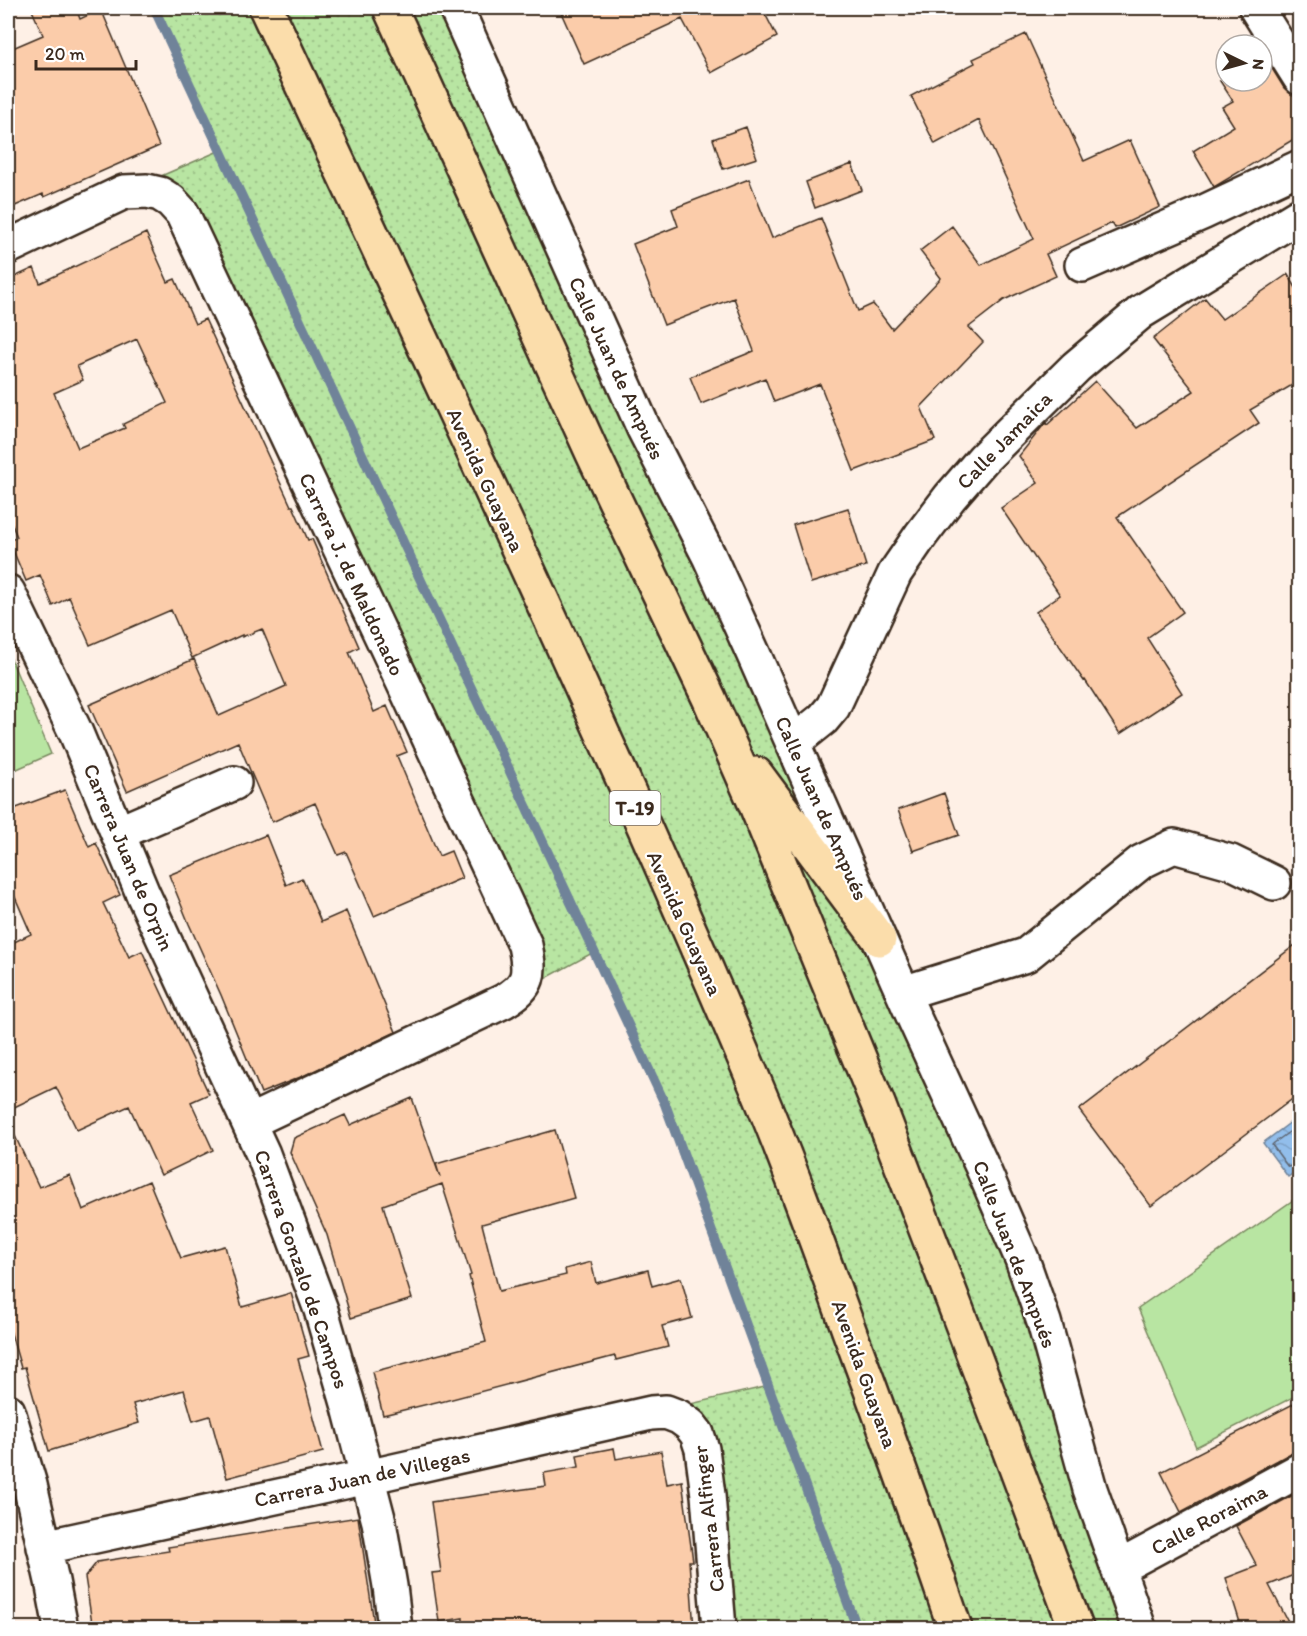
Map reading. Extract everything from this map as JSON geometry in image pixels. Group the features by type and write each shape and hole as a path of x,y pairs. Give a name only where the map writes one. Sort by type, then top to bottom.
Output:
{"highway":[{"name":"Avenida Guayana","path":"266,8 538,593 635,807 758,1091 827,1268 955,1629"},
{"path":"390,8 592,454 723,730 878,1104 1076,1629"},
{"path":"723,730 879,939"}],"street":[{"name":"Calle Juan de Ampués","path":"456,8 644,429 709,556 1022,1259 1044,1322 1090,1489 1139,1629"},
{"path":"1256,8 1299,78"},
{"path":"1082,265 1204,212 1299,167"},
{"name":"Carrera J. de Maldonado","path":"8,247 124,192 147,191 160,194 171,201 182,213 525,945 528,963 527,978 519,991 504,1001 249,1122"},
{"name":"Calle Jamaica","path":"793,742 823,719 833,707 895,573 950,497 983,459 1076,367 1141,312 1299,215"},
{"name":"Carrera Juan de Orpin","path":"8,592 76,733 143,894 249,1122"},
{"path":"118,833 234,783"},
{"path":"903,993 1026,955 1141,862 1174,846 1231,862 1274,883"},
{"name":"Carrera Gonzalo de Campos","path":"249,1122 321,1310 349,1407 379,1522 395,1629"},
{"path":"8,1411 30,1485 61,1629"},
{"name":"Carrera Juan de Villegas","path":"44,1547 651,1413 666,1412 679,1417"},
{"name":"Carrera Alfinger","path":"679,1417 697,1434 702,1449 719,1629"},
{"name":"Calle Roraima","path":"1118,1568 1299,1470"}],"green space":[{"path":"154,8 456,8 981,1164 1139,1628 719,1628 702,1449 651,1413 769,1386 665,1104 594,952 504,1001 527,978 182,213 124,192 221,150"},
{"path":"8,652 51,754 8,773"},
{"path":"1299,1196 1299,1394 1196,1447 1138,1308"}],"water":[{"path":"1299,1116 1299,1169 1288,1177 1263,1143"}],"building":[{"path":"31,8 76,8 80,19 101,9 159,146 44,197 43,194 8,209 8,50 43,35"},
{"path":"559,8 762,8 777,37 711,73 682,19 584,64"},
{"path":"1026,34 1084,161 1130,140 1160,207 1115,228 1112,223 1046,254 1056,276 1004,300 969,327 983,342 921,407 935,440 854,471 820,384 774,402 765,378 701,404 690,377 754,351 734,298 664,325 633,244 678,226 672,209 749,179 772,238 821,218 858,311 873,304 892,329 941,278 920,251 952,226 981,265 1034,239 979,120 935,144 911,96 975,63 973,59"},
{"path":"1274,72 1284,88 1299,97 1299,136 1214,187 1193,151 1234,126 1222,107 1233,101 1228,93 1274,93"},
{"path":"746,127 757,158 723,169 713,139"},
{"path":"852,164 862,190 815,208 806,182"},
{"path":"146,233 168,282 175,279 195,324 205,319 291,506 308,540 312,539 359,647 349,652 374,712 387,706 407,752 397,756 439,856 451,851 462,878 374,916 346,852 338,855 315,803 272,822 238,742 127,791 89,705 194,659 219,716 286,686 262,629 242,637 242,635 192,658 171,610 90,645 69,597 53,606 40,575 26,581 9,541 17,537 8,515 8,280 34,268 40,283","holes":["137,339 167,403 123,424 125,428 78,448 54,393 83,380 77,366"]},
{"path":"1288,274 1299,293 1299,381 1250,410 1259,423 1117,517 1183,612 1147,638 1182,693 1120,734 1036,612 1060,595 1001,508 1038,483 1019,456 1046,423 1047,425 1095,381 1137,428 1194,391 1153,339 1205,298 1222,319"},
{"path":"848,508 866,566 811,583 793,525"},
{"path":"65,790 89,847 96,843 120,895 103,903 129,957 142,951 209,1094 191,1102 213,1150 161,1175 129,1106 77,1130 56,1087 8,1110 8,945 31,934 8,881 8,811"},
{"path":"944,793 959,835 913,851 898,810"},
{"path":"266,835 286,885 302,878 321,922 346,911 396,1032 303,1076 261,1093 169,875"},
{"path":"1299,942 1299,1094 1151,1206 1079,1110"},
{"path":"412,1098 440,1177 436,1164 555,1130 574,1198 482,1224 499,1291 566,1275 565,1269 591,1262 596,1283 648,1270 652,1286 681,1278 692,1318 662,1326 668,1347 616,1360 615,1356 383,1415 372,1372 486,1342 469,1276 471,1275 442,1184 383,1205 412,1299 351,1318 327,1235 290,1152 294,1138 345,1115 350,1125"},
{"path":"8,1121 39,1187 70,1175 83,1210 149,1181 181,1258 225,1246 242,1307 291,1293 309,1356 298,1359 323,1452 227,1478 210,1416 193,1421 184,1390 133,1404 139,1423 49,1451 25,1367 21,1368 8,1323"},
{"path":"1299,1401 1299,1451 1291,1453 1181,1512 1161,1472"},
{"path":"614,1448 616,1459 661,1451 667,1484 682,1481 693,1561 689,1561 694,1629 463,1629 463,1618 439,1622 432,1573 441,1572 431,1502 546,1486 544,1473 579,1467 577,1455"},
{"path":"1299,1492 1299,1573 1269,1585 1292,1629 1242,1629 1226,1578 1257,1566 1236,1526"},
{"path":"358,1517 375,1629 93,1629 85,1577 97,1562 169,1551 168,1547"}],"waterway":[{"path":"154,8 665,1104 857,1628"}]}
